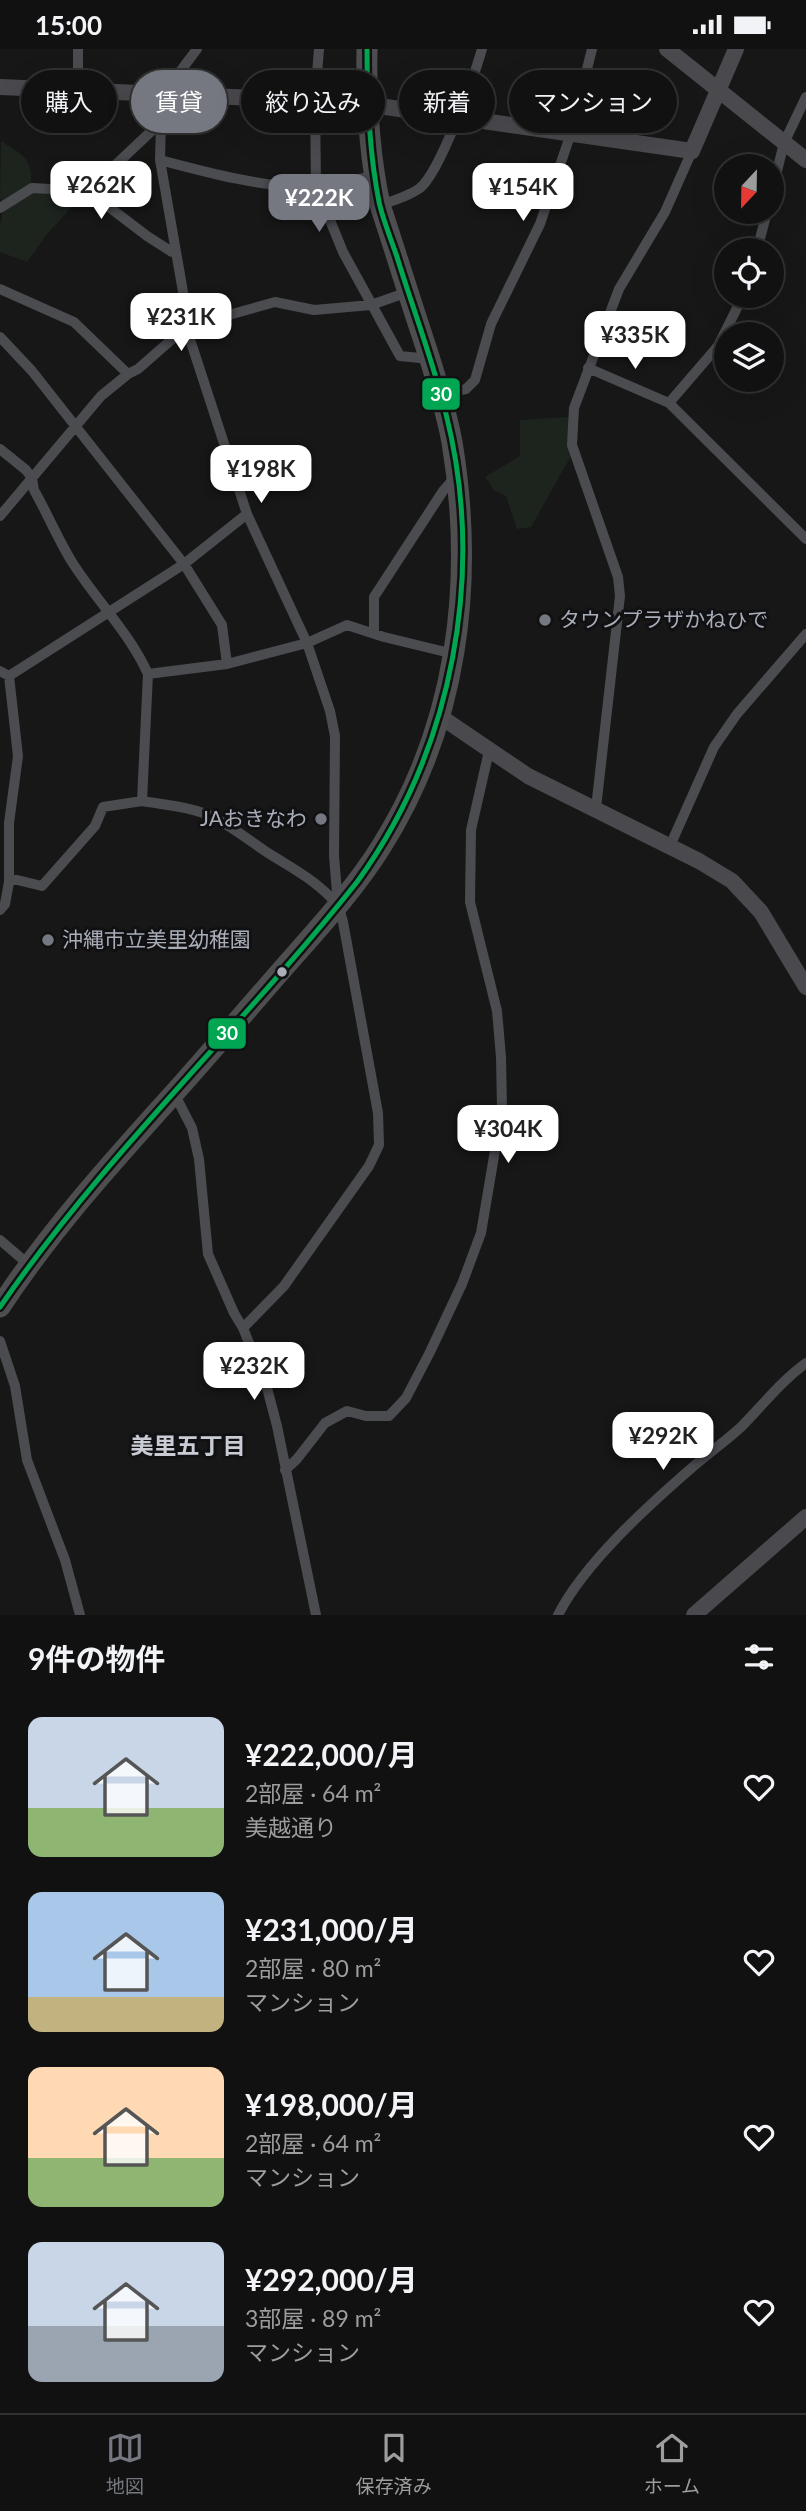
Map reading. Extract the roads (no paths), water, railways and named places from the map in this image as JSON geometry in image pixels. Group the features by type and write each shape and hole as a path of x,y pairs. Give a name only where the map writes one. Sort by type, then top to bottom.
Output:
{"highway":[{"path":"367,70 368,49"},
{"path":"0,1307 28,1264 103,1171 174,1093 367,869 394,825 416,781 442,717 454,655 461,586 457,475 440,394 380,205 369,133"}],"street":[{"path":"78,49 78,70"},
{"path":"181,70 197,49"},
{"path":"317,70 319,49"},
{"path":"474,70 482,49"},
{"path":"587,70 592,49"},
{"path":"667,49 806,160"},
{"path":"596,808 620,596 618,577 572,445 574,408 619,289 665,212 736,49"},
{"path":"0,87 21,88"},
{"path":"780,154 783,143 806,97"},
{"path":"88,191 149,133"},
{"path":"161,133 160,160 186,309 186,327 247,515 307,643 330,711 335,736 334,856 338,905 378,1112 379,1145 369,1166 284,1286 243,1328"},
{"path":"315,133 316,186 344,252 400,356 430,359"},
{"path":"380,205 420,188 432,174 450,133"},
{"path":"440,394 466,389 475,380 491,324 540,224 571,133 692,151"},
{"path":"160,160 205,172 279,185 316,186 374,176"},
{"path":"0,208 32,188 88,191 147,236 172,252 174,249"},
{"path":"0,289 74,322 128,374"},
{"path":"0,516 101,396 138,369 186,327 275,302 313,310 371,305 408,292"},
{"path":"669,403 718,346 737,308"},
{"path":"0,337 32,371 184,564 222,625 227,664"},
{"path":"588,368 669,403 806,539"},
{"path":"0,449 32,478 34,490 72,562 140,656 148,674 142,801"},
{"path":"374,633 374,597 457,475"},
{"path":"0,910 5,904 9,879 4,823 18,755 5,673 110,613 184,564 247,515"},
{"path":"148,674 227,664 307,643 347,625 454,655"},
{"path":"670,846 714,747 737,714 806,634"},
{"path":"442,717 528,776 670,846 732,881 761,912 806,987"},
{"path":"285,1470 298,1459 325,1423 347,1411 366,1416 389,1416 406,1398 462,1284 481,1233 502,1109 502,1057 497,1011 470,901 471,830 489,751"},
{"path":"9,879 42,886 95,827 103,807 142,801 188,808 215,818 303,873 338,905"},
{"path":"174,1093 192,1128 199,1159 208,1254 243,1328 267,1388 316,1615"},
{"path":"0,1240 28,1264"},
{"path":"0,1341 15,1386 27,1460 65,1560 80,1615"},
{"path":"558,1615 589,1568 646,1510 693,1466 741,1427 760,1405 806,1363"},
{"path":"694,1615 806,1517"}],"place":[{"name":"タウンプラザかねひで","path":"545,620"},
{"name":"JAおきなわ","path":"321,819"},
{"name":"沖縄市立美里幼稚園","path":"48,940"}],"district":[{"name":"美里五丁目","path":"188,1446"}]}
